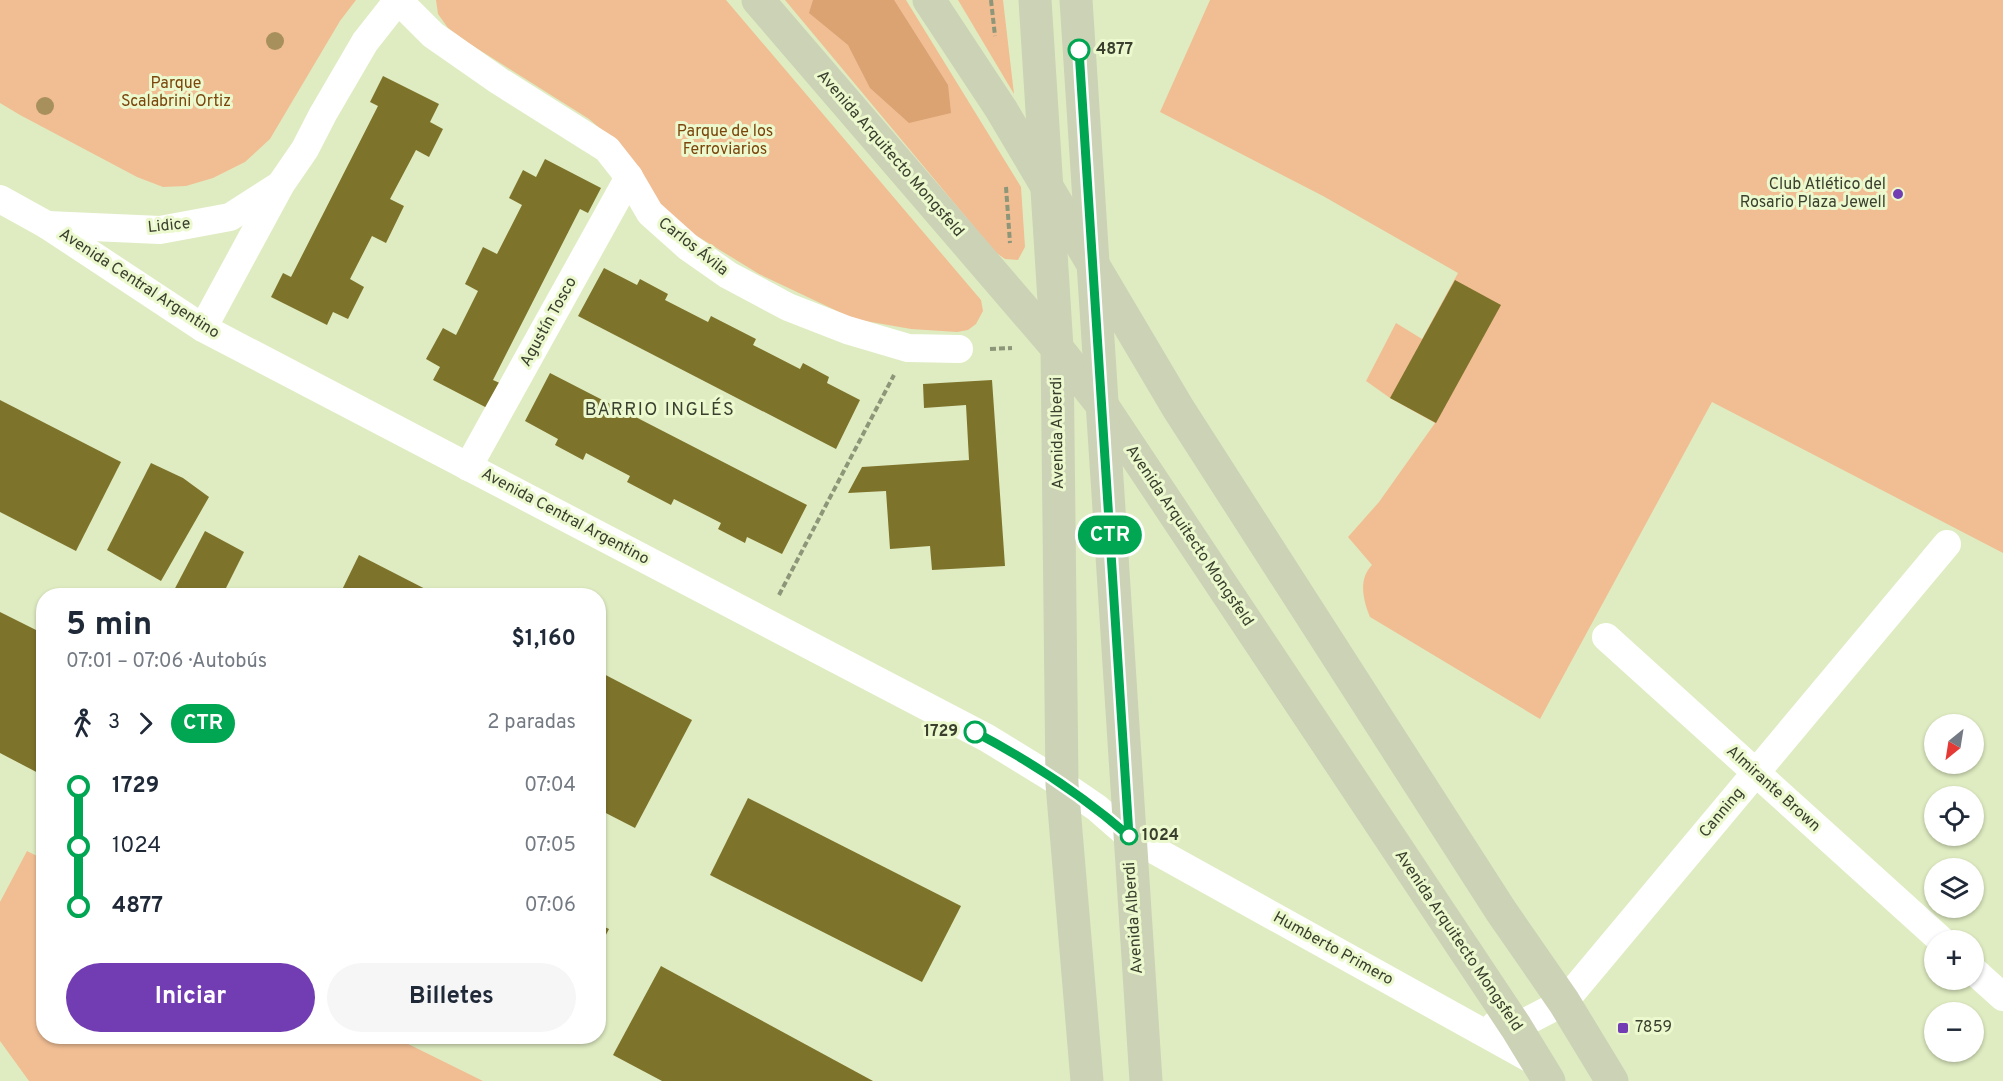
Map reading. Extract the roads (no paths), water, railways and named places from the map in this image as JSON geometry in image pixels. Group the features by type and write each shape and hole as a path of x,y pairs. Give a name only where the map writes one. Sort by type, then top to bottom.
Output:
{"main road":[{"name":"Avenida Arquitecto Mongsfeld","path":"758,0 1057,348 1102,405 1544,1072"},
{"path":"929,0 1001,109 1178,408 1501,911 1564,1002 1612,1081"},
{"name":"Avenida Alberdi","path":"1035,0 1057,348 1062,784 1088,1081"},
{"name":"Avenida Alberdi","path":"1076,0 1146,1081"}],"street":[{"name":"Carlos Ávila","path":"398,0 433,35 499,81 607,149 629,177 650,213 688,248 728,275 788,307 847,330 908,348 959,349"},
{"name":"Lidice","path":"203,328 281,184 305,149 365,42 398,0"},
{"name":"Agustín Tosco","path":"468,467 629,177"},
{"name":"Lidice","path":"47,225 160,230 230,217 281,184"},
{"name":"Avenida Central Argentino","path":"0,199 47,225 203,328 987,738 1097,808 1129,836"},
{"name":"Canning","path":"1516,1027 1564,1002 1947,544"},
{"name":"Almirante Brown","path":"1606,637 1930,930"},
{"name":"Humberto Primero","path":"1129,836 1466,1023 1544,1072"},
{"path":"1984,979 2003,997"},
{"path":"1466,1023 1516,1027"}],"place":[{"name":"4877","path":"1079,50"},
{"name":"Club Atlético del Rosario Plaza Jewell","path":"1898,194"},
{"name":"1729","path":"975,732"},
{"name":"1024","path":"1129,836"},
{"name":"7859","path":"1623,1028"}],"district":[{"name":"BARRIO INGLÉS","path":"660,410"}],"park label":[{"name":"Parque Scalabrini Ortiz","path":"176,93"},
{"name":"Parque de los Ferroviarios","path":"725,141"}]}
